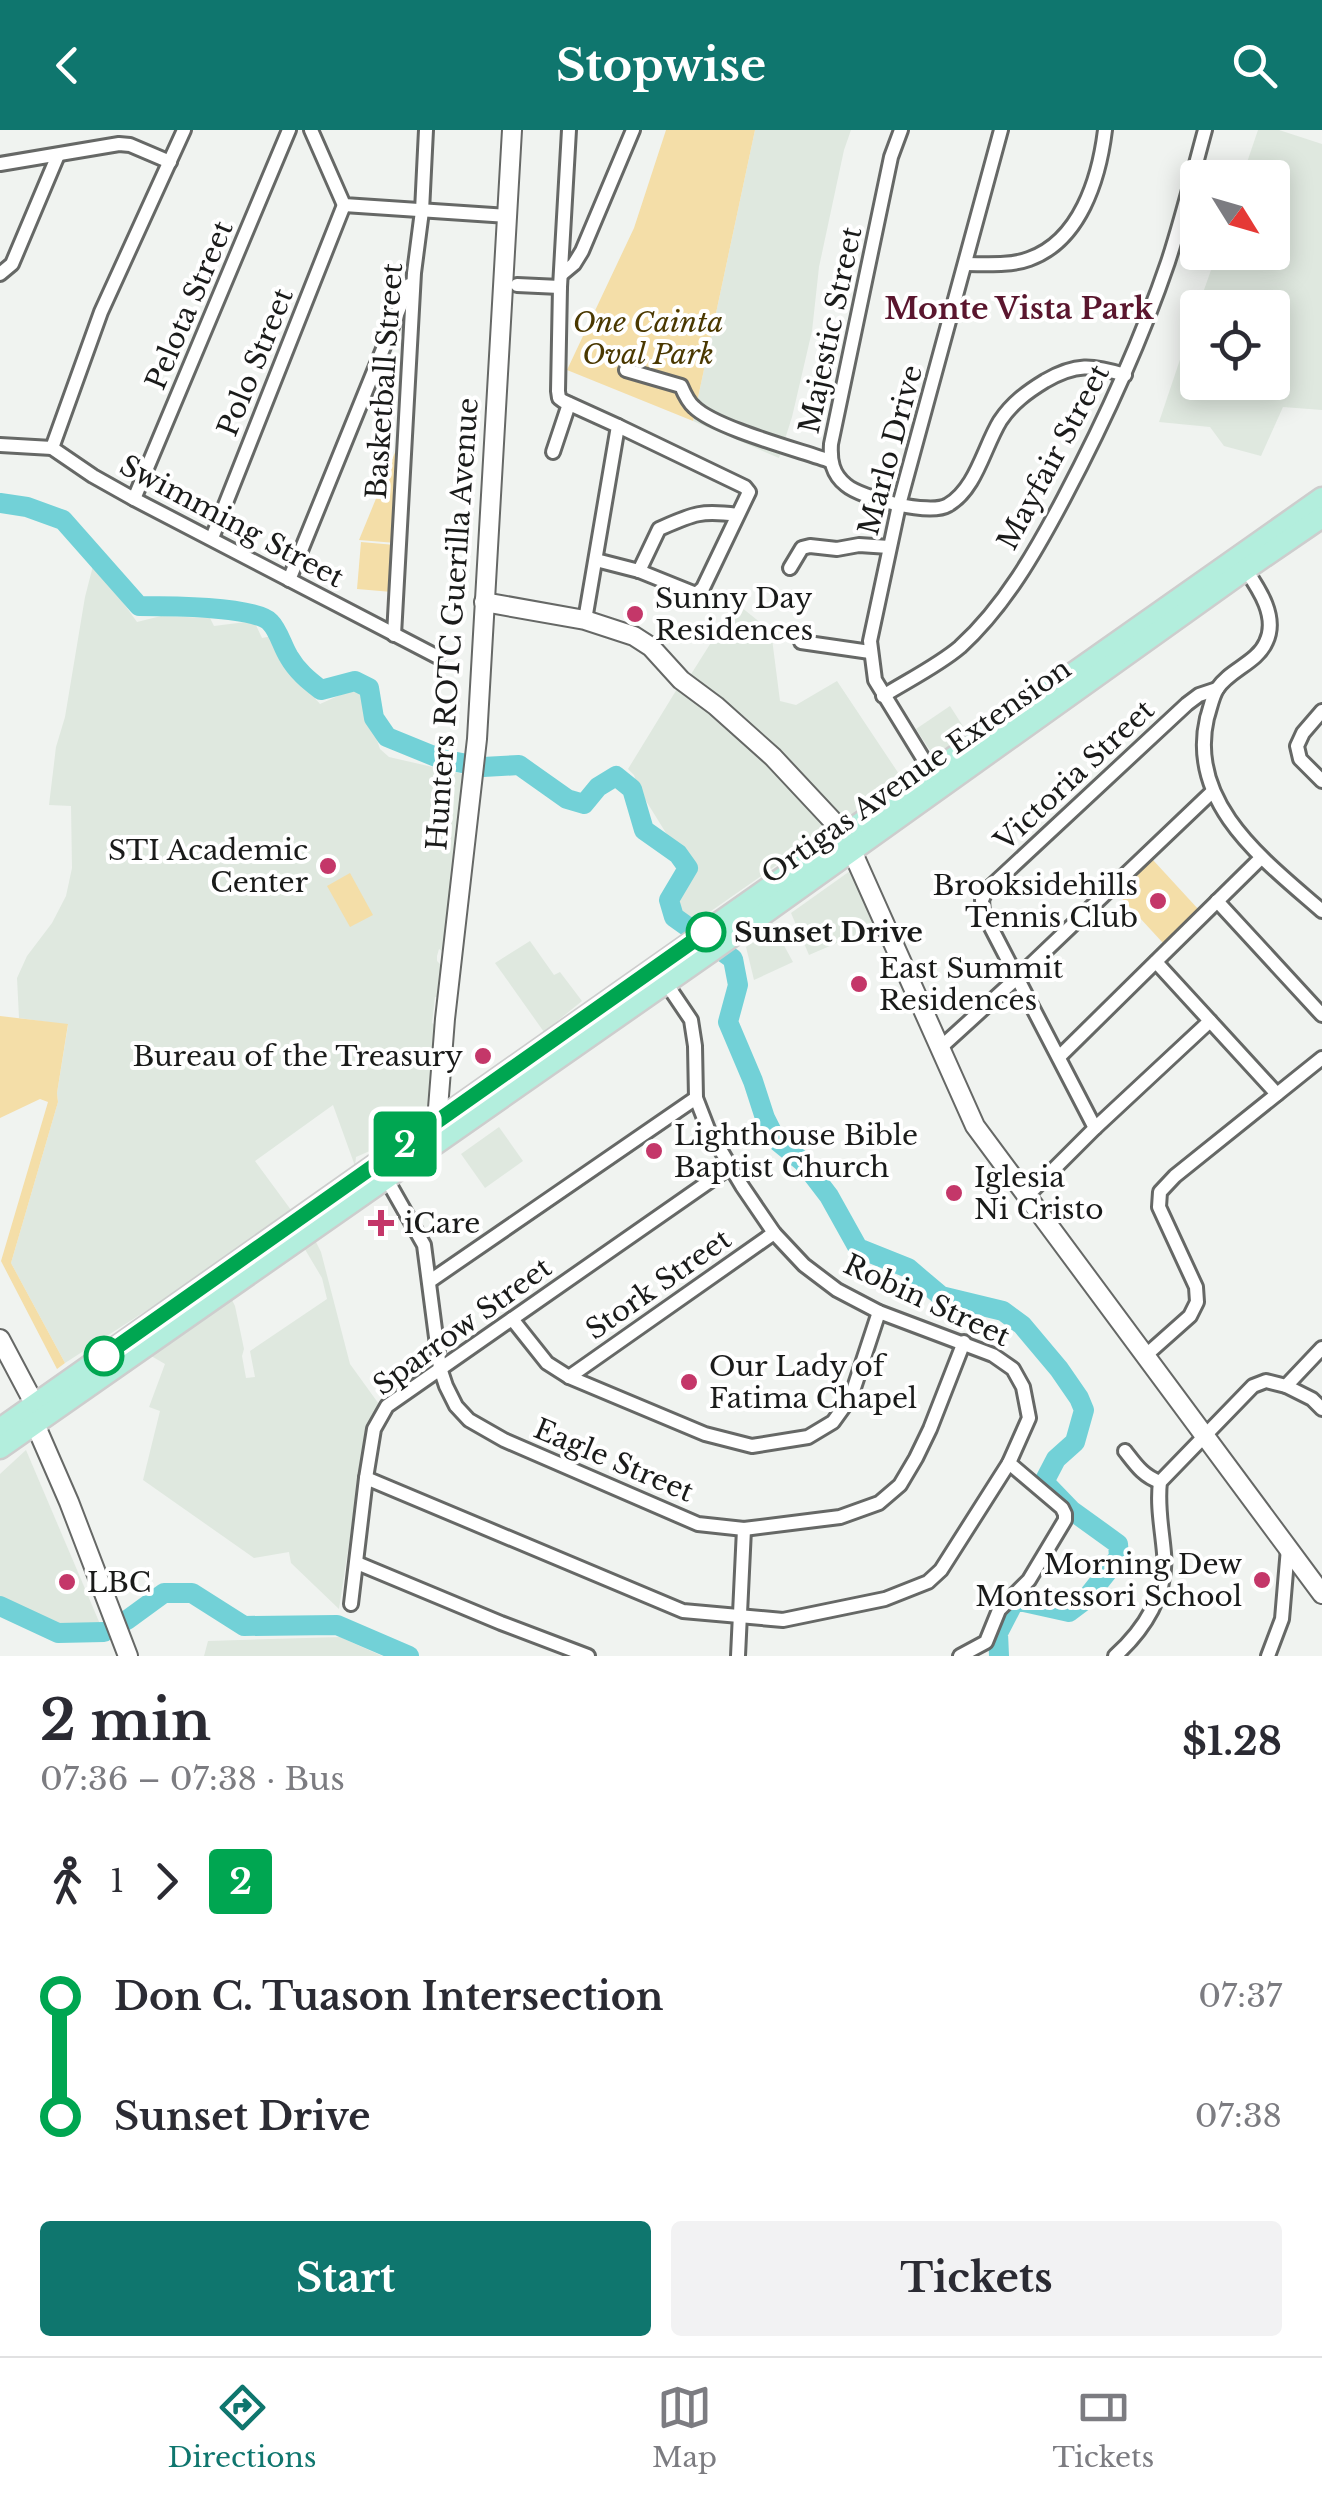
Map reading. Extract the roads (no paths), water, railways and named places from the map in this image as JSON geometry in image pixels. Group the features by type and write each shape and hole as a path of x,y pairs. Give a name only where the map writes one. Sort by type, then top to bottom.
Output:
{"main road":[{"name":"Ortigas Avenue Extension","path":"0,1429 35,1414 386,1178 660,975 1242,563 1322,498"},
{"name":"Ortigas Avenue Extension","path":"1242,563 1322,517"},
{"name":"Ortigas Avenue Extension","path":"848,842 932,772 1045,703"},
{"name":"Ortigas Avenue Extension","path":"0,1448 35,1414 437,1121 660,975"}],"street":[{"path":"0,445 52,448 101,312 184,130"},
{"name":"Pelota Street","path":"134,500 289,130"},
{"path":"312,130 344,205 508,216"},
{"name":"Basketball Street","path":"394,635 426,130"},
{"name":"Hunters ROTC Guerilla Avenue","path":"437,1121 444,1019 476,739 512,130"},
{"path":"569,130 559,398 745,486 749,492 704,588 696,594 639,571 596,560"},
{"path":"517,285 561,280 574,264 633,130"},
{"name":"Majestic Street","path":"901,130 887,177 830,444 834,470 850,488 899,504 932,510 947,506 968,484 1001,420 1021,395 1069,369 1096,366 1125,375"},
{"name":"Marlo Drive","path":"932,772 875,680 870,652 899,504 1001,130"},
{"path":"966,264 1026,260 1052,248 1082,212 1102,158 1106,130"},
{"name":"Mayfair Street","path":"884,696 959,648 1005,596 1042,540 1125,375 1168,261 1205,130"},
{"path":"0,164 119,144 170,162"},
{"path":"0,274 12,264 58,155"},
{"name":"Polo Street","path":"212,538 344,205"},
{"path":"563,249 582,251"},
{"path":"289,580 414,273"},
{"path":"626,370 680,386 692,406 727,425 830,461"},
{"path":"554,452 569,404"},
{"path":"585,620 618,426"},
{"name":"Swimming Street","path":"52,448 134,500 438,657"},
{"path":"639,571 659,530 691,515 737,515"},
{"path":"790,568 802,548 810,546 889,547"},
{"name":"Victoria Street","path":"1018,977 983,912 986,891 1186,704 1217,689 1266,644 1268,608 1242,563"},
{"path":"484,602 585,620 634,636 651,647 681,680 773,758 848,842 975,1126 1322,1594"},
{"path":"801,642 870,652"},
{"path":"1217,689 1204,733 1204,761 1212,792 1261,858 1322,911"},
{"path":"1322,711 1303,732 1297,746 1300,759 1322,781"},
{"path":"940,1048 1212,792"},
{"path":"1059,1057 1261,858"},
{"path":"1217,901 1322,1014"},
{"path":"1156,962 1277,1094"},
{"name":"Robin Street","path":"366,1478 683,1611 783,1620 885,1599 928,1582 942,1570 1009,1464 1028,1418 1023,1387 1013,1368 964,1342 879,1312 837,1290 804,1265 774,1233 708,1129 696,1098 691,1020 660,975"},
{"path":"1018,977 1096,1128"},
{"path":"1027,1196 1210,1021"},
{"path":"1146,1356 1190,1316 1197,1302 1196,1287 1159,1207 1160,1192 1322,1058"},
{"path":"430,1280 696,1098"},
{"name":"Sparrow Street","path":"351,1604 374,1429 387,1406 730,1167"},
{"name":"Eagle Street","path":"386,1178 424,1245 440,1368 456,1406 468,1420 504,1440 698,1524 744,1530 840,1517 879,1503 900,1485 916,1458 964,1342"},
{"name":"Stork Street","path":"569,1377 774,1233"},
{"path":"512,1319 548,1363 569,1377 705,1434 752,1446 808,1437 833,1422 851,1397 879,1312"},
{"path":"0,1339 35,1414 128,1656"},
{"path":"1286,1386 1322,1348"},
{"path":"1115,1656 1146,1622 1164,1575 1160,1482 1253,1386 1266,1381 1286,1386 1312,1399 1322,1409"},
{"path":"1125,1451 1140,1472 1160,1482"},
{"path":"960,1656 986,1642 1000,1610 1029,1580 1065,1520 1062,1508 1009,1464"},
{"path":"738,1656 744,1530"},
{"path":"1268,1656 1282,1619 1288,1548"},
{"path":"357,1563 588,1656"}],"waterway":[{"path":"0,503 27,507 63,520 139,606 229,610 270,622 296,667 321,690 355,681 369,688 374,718 387,737 441,759 483,767 519,765 567,799 584,804 598,787 616,776 632,789 644,830 678,854 688,868 669,900 674,917 733,959 738,985 728,1022 776,1140 803,1162 829,1196 858,1248 908,1268 941,1296 1003,1311 1022,1325 1079,1398 1084,1410 1075,1442 1056,1459 1044,1482 1071,1510 1118,1544 1119,1557 1085,1600 1069,1612 1015,1600 998,1633 999,1656"},
{"path":"127,1620 164,1593 192,1593 244,1626 337,1625 409,1656"},
{"path":"0,1606 58,1633 104,1632"}],"place":[{"name":"Sunny Day Residences","path":"635,614"},
{"name":"STI Academic Center","path":"328,866"},
{"name":"Brooksidehills Tennis Club","path":"1158,901"},
{"name":"Sunset Drive","path":"706,932"},
{"name":"East Summit Residences","path":"859,984"},
{"name":"Bureau of the Treasury","path":"483,1056"},
{"name":"Lighthouse Bible Baptist Church","path":"654,1151"},
{"name":"Iglesia Ni Cristo","path":"954,1193"},
{"name":"iCare","path":"381,1223"},
{"name":"Our Lady of Fatima Chapel","path":"689,1382"},
{"name":"Morning Dew Montessori School","path":"1262,1580"},
{"name":"LBC","path":"67,1582"}],"district":[{"name":"Monte Vista Park","path":"1019,309"}],"park label":[{"name":"One Cainta Oval Park","path":"648,338"}]}
